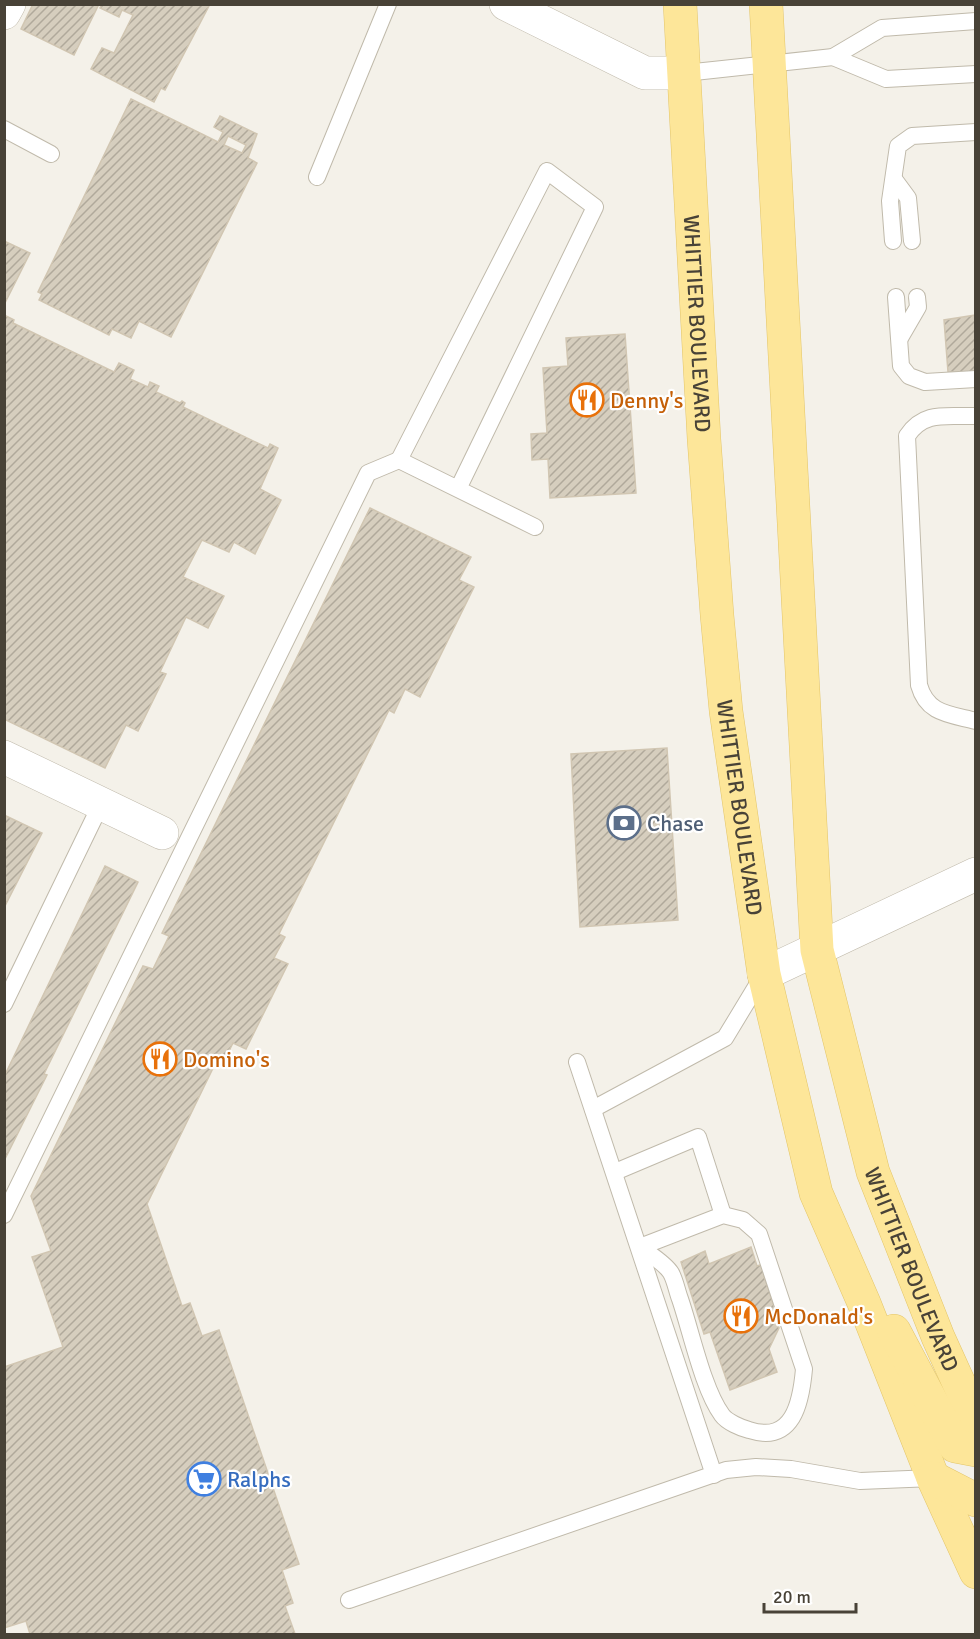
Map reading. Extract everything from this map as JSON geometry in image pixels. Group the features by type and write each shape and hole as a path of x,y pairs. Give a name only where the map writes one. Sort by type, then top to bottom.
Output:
{"main road":[{"name":"WHITTIER BOULEVARD","path":"680,4 704,439 717,615 728,723 764,974 816,1193 864,1303 933,1478 975,1572"},
{"name":"WHITTIER BOULEVARD","path":"766,4 817,950 873,1172 938,1337 975,1421"},
{"path":"864,1303 899,1335 932,1406 956,1446 975,1450"},
{"path":"933,1478 975,1500"}],"street":[{"path":"4,13 9,4"},
{"path":"510,5 645,73 685,73"},
{"path":"4,757 162,833"},
{"path":"764,974 975,874"}],"lane":[{"path":"317,177 388,4"},
{"path":"685,73 833,57 882,28 975,21"},
{"path":"833,57 886,79 975,74"},
{"path":"4,129 51,154"},
{"path":"893,241 890,201 894,179 893,165 898,146 912,136 975,132"},
{"path":"4,1215 368,473 399,460 547,171 595,207 458,489"},
{"path":"894,179 908,198 912,241"},
{"path":"896,297 901,366 909,376 925,382 975,379"},
{"path":"900,338 918,307 917,297"},
{"path":"975,416 925,417 915,424 907,436 919,685 923,700 936,710 975,721"},
{"path":"399,460 535,527"},
{"path":"4,1004 101,804"},
{"path":"593,1109 726,1038 764,974"},
{"path":"577,1062 640,1246 714,1475"},
{"path":"615,1172 698,1137 723,1215"},
{"path":"723,1215 742,1220 759,1234 804,1369 803,1385 792,1419 785,1428 774,1433 758,1433 741,1428 723,1416 710,1390 670,1272 640,1246 723,1215"},
{"path":"349,1600 714,1475 756,1467 791,1469 860,1481 933,1478"}],"building":[{"path":"33,4 99,4 74,55 21,29"},
{"path":"102,4 210,4 165,90 161,88 154,102 91,69 102,48 114,53 133,15 122,10 119,17 100,8"},
{"path":"131,99 218,142 223,132 214,127 220,116 257,134 248,158 257,163 171,337 139,321 131,338 112,329 109,335 39,300 42,294 38,292","holes":["228,136 246,145 242,153 224,145"]},
{"path":"4,241 30,253 4,305"},
{"path":"4,315 14,320 13,323 114,372 119,363 134,370 130,379 148,387 150,382 159,386 156,392 180,403 182,401 185,403 183,407 268,448 270,444 278,448 260,489 281,500 255,554 234,542 229,552 202,540 183,577 224,596 208,628 186,617 160,672 166,674 138,731 126,725 105,768 4,719"},
{"path":"976,315 976,377 954,378 953,372 948,372 944,320"},
{"name":"Denny's","path":"625,334 636,493 550,498 548,459 532,460 531,434 547,433 543,368 568,366 566,338"},
{"path":"370,508 471,557 459,580 474,587 420,697 405,689 394,713 389,710 279,934 285,937 274,958 288,964 246,1049 233,1043 223,1063 217,1060 147,1204 182,1306 190,1303 202,1336 219,1330 299,1564 282,1570 293,1603 285,1606 295,1634 30,1634 26,1621 4,1628 4,1367 63,1347 32,1257 51,1251 31,1196 143,966 153,969 169,936 162,933"},
{"name":"Chase","path":"667,748 678,920 580,927 571,754"},
{"path":"4,815 42,833 4,908"},
{"path":"105,866 138,882 4,1161 4,1077"},
{"name":"McDonald's","path":"751,1247 757,1266 766,1263 770,1275 764,1276 776,1312 785,1320 777,1322 779,1328 769,1349 777,1372 730,1390 710,1332 704,1334 681,1262 705,1251 709,1264"}],"place":[{"name":"Denny's","path":"587,400"},
{"name":"Chase","path":"624,823"},
{"name":"Domino's","path":"160,1059"},
{"name":"McDonald's","path":"741,1316"},
{"name":"Ralphs","path":"204,1479"}]}
